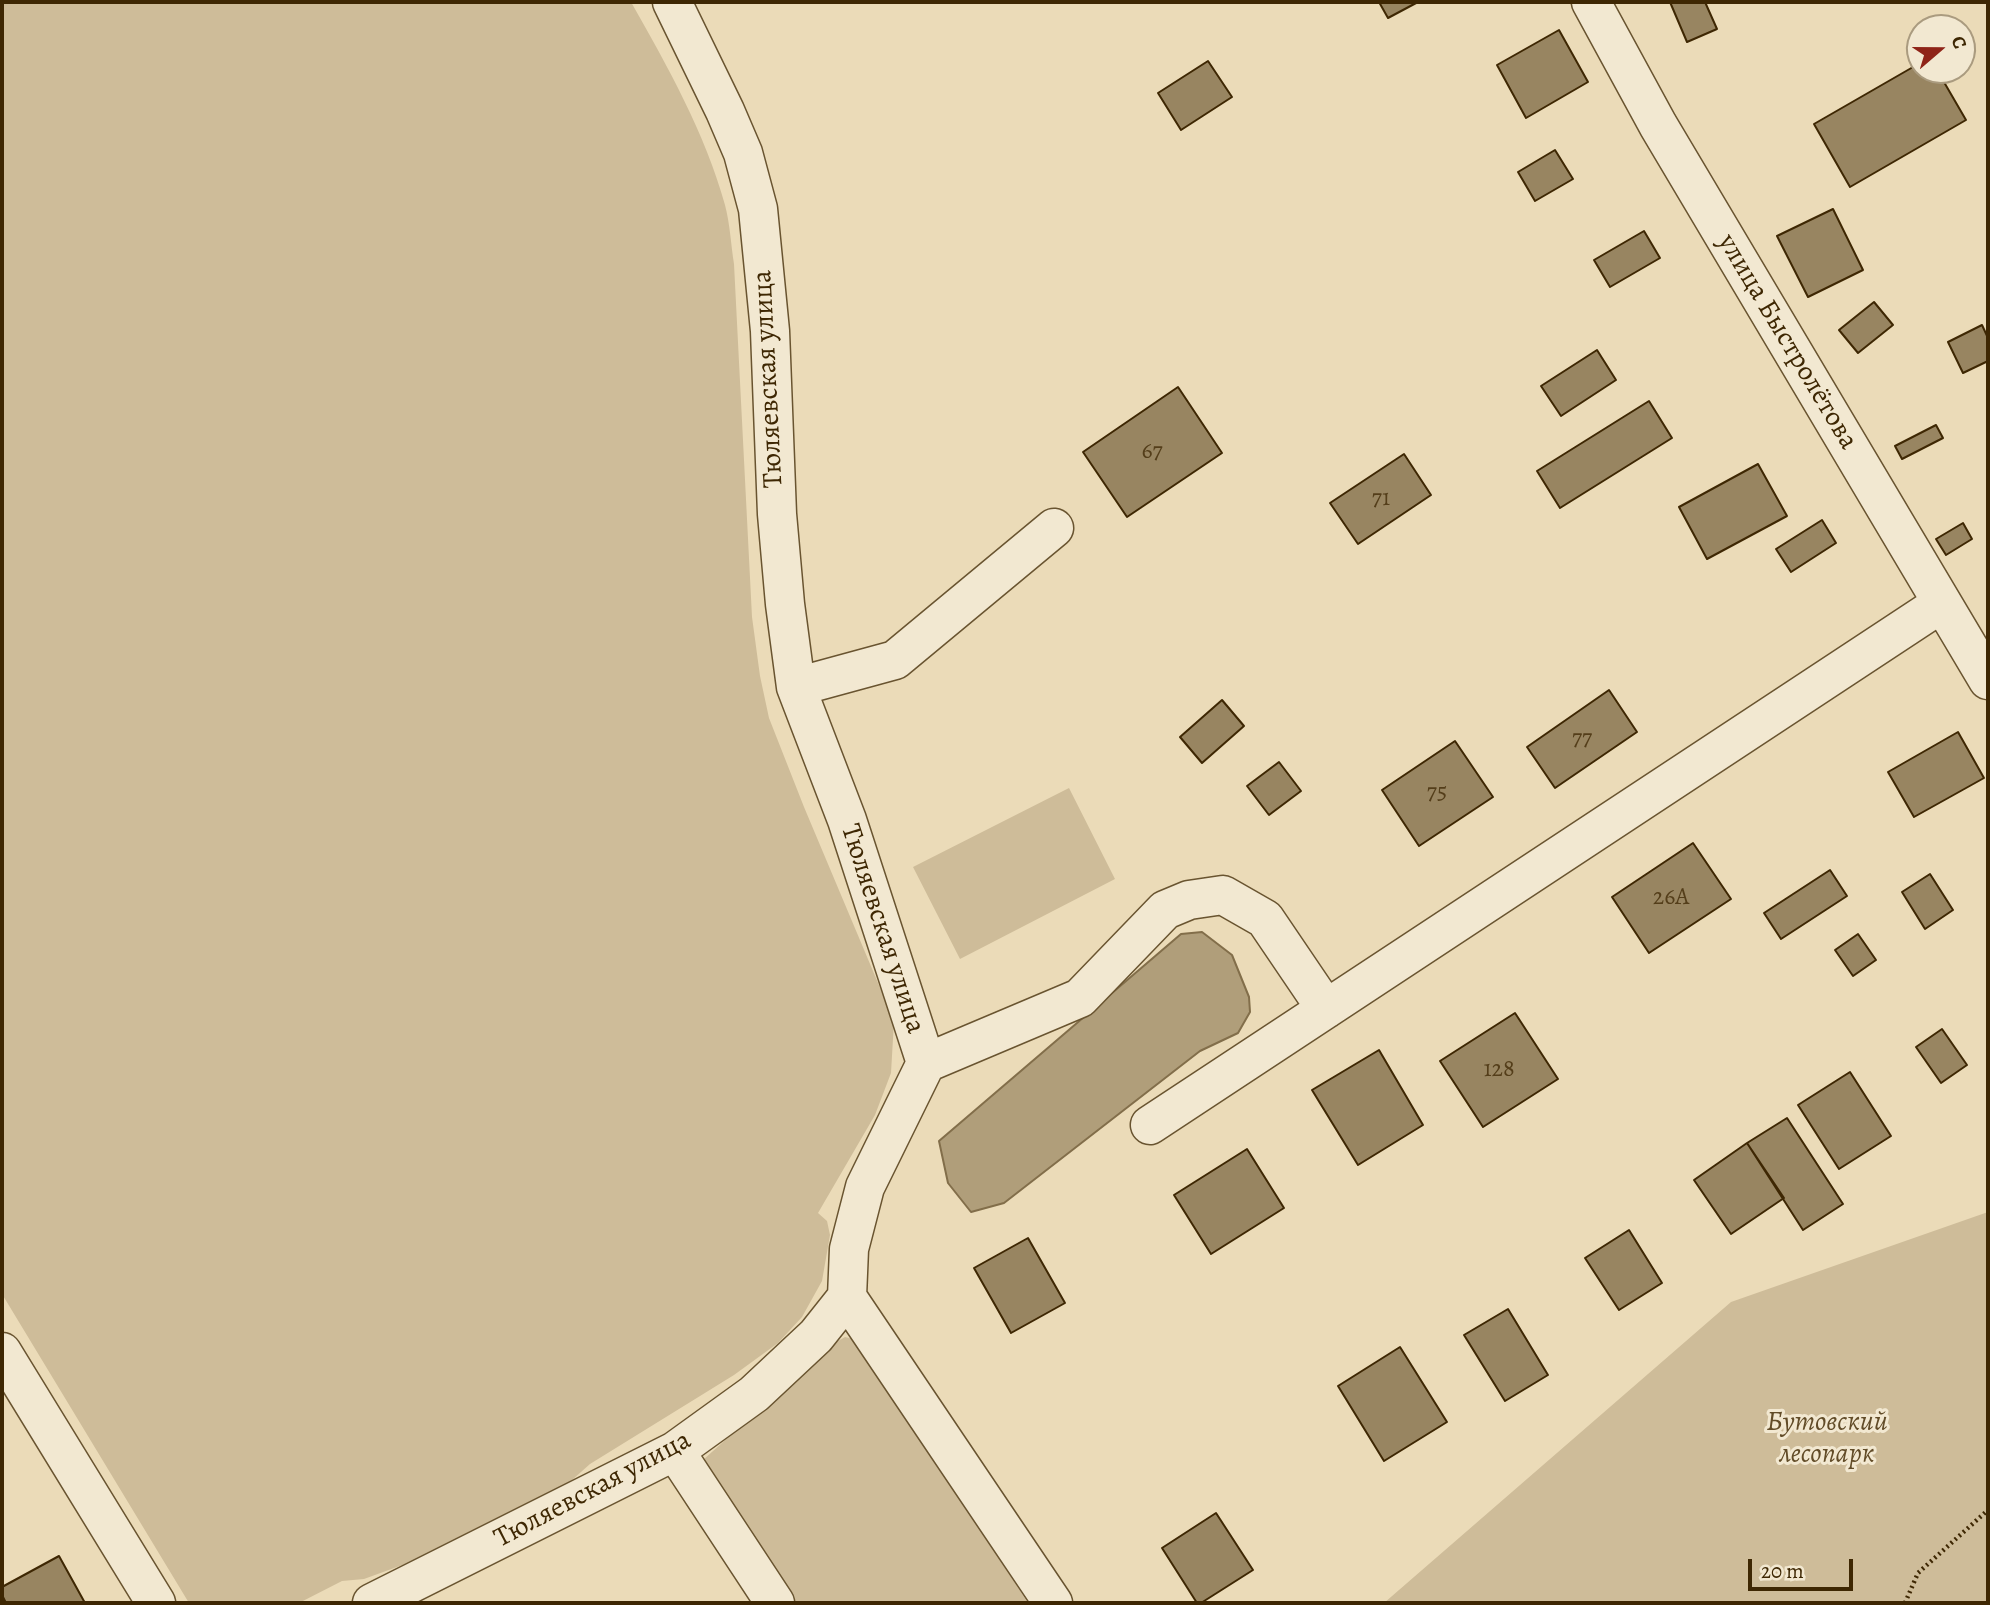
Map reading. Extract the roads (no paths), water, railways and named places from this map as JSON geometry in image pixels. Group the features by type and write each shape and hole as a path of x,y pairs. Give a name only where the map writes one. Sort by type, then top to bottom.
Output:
{"street":[{"name":"Тюляевская улица","path":"372,1603 675,1451 754,1394 816,1336 847,1297 849,1249 865,1187 926,1063 847,820 796,687 777,514 769,331 758,209 743,152 672,2"},
{"name":"улица Быстролётова","path":"1591,2 1658,125 1988,680"},
{"path":"796,687 895,660 1054,528"},
{"path":"1150,1125 1942,603"},
{"path":"926,1063 1080,998 1165,910 1189,900 1223,895 1265,919 1326,1009"},
{"path":"847,1297 1053,1603"},
{"path":"2,1352 156,1603"},
{"path":"675,1451 775,1603"}],"park label":[{"name":"Бутовский лесопарк","path":"1827,1439"}]}
